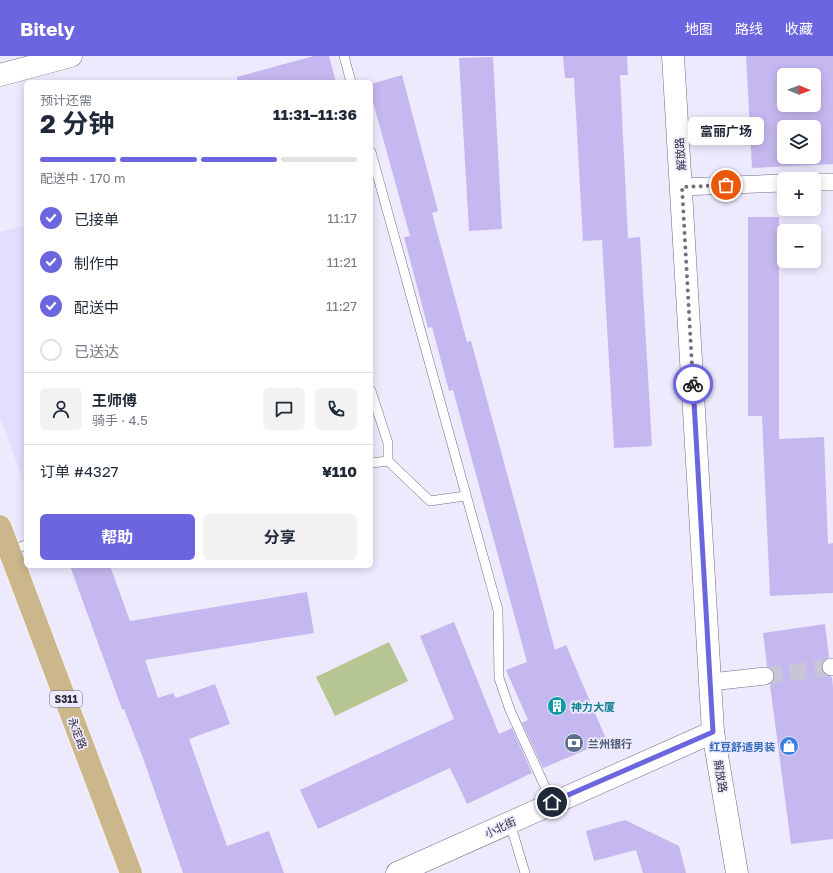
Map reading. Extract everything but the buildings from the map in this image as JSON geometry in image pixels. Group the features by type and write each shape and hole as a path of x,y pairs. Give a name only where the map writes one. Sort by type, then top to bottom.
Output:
{"main road":[{"path":"0,76 72,56"},
{"name":"解放路","path":"673,56 682,187 713,732 737,873"},
{"name":"永定路","path":"8,540 131,873"},
{"name":"小北街","path":"397,873 510,823 552,802 713,732"}],"street":[{"path":"821,182 833,182"},
{"path":"682,187 777,183"},
{"path":"710,682 765,676"}],"lane":[{"path":"344,56 351,80"},
{"path":"373,159 465,496 498,610 499,678 510,710 552,802"},
{"path":"373,397 388,443 388,461 430,501 465,496"},
{"path":"373,463 388,461"},
{"path":"510,823 525,873"}],"shaded area":[{"path":"24,226 24,484 0,416 0,232"}],"green space":[{"path":"389,642 408,681 335,716 316,677"}],"tunnel":[{"path":"765,676 831,667"}],"way so far":[{"path":"693,384 682,187 726,185"}],"place":[{"name":"富丽广场","path":"726,185"},
{"name":"神力大厦","path":"557,706"},
{"name":"兰州银行","path":"574,743"},
{"name":"红豆舒适男装","path":"789,746"}],"route":[{"path":"552,802 713,732 693,384"}]}
